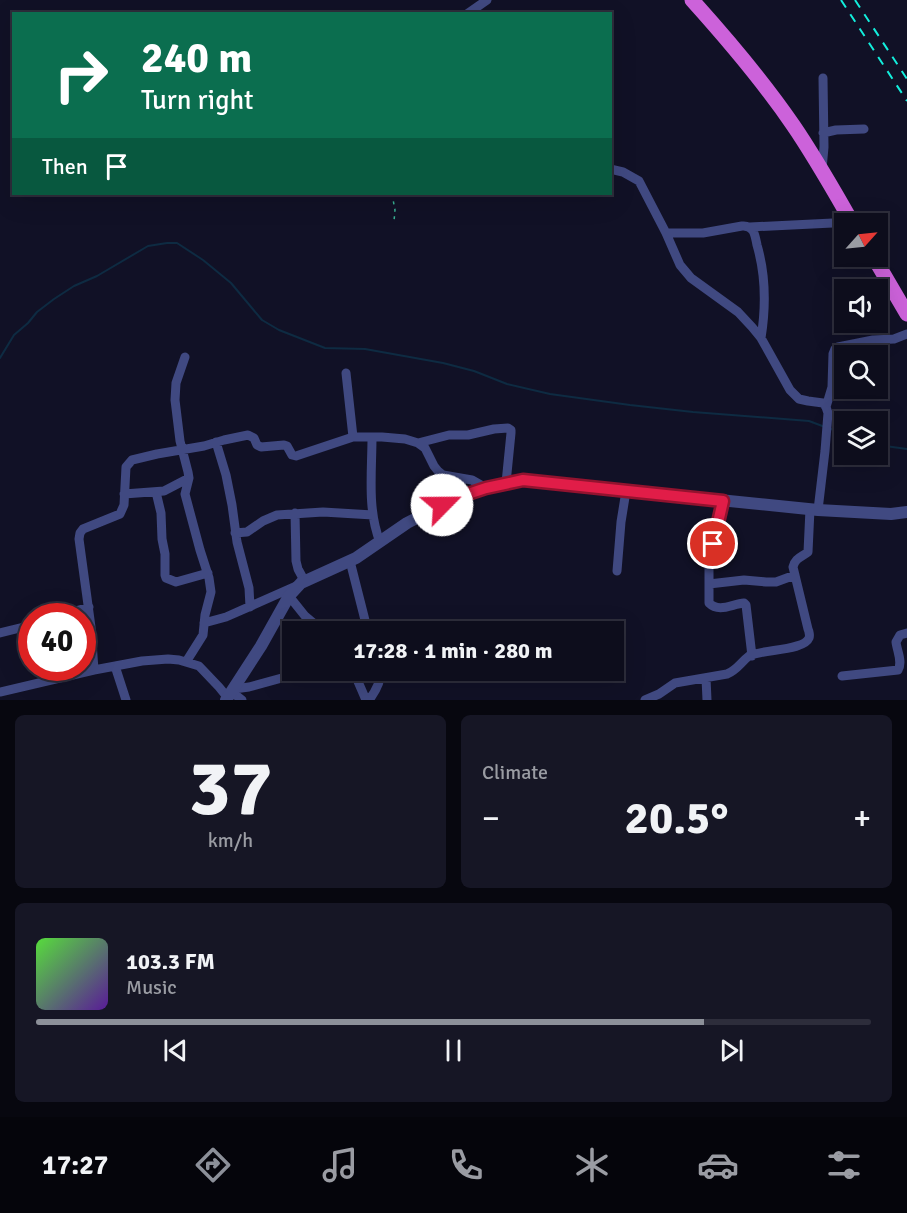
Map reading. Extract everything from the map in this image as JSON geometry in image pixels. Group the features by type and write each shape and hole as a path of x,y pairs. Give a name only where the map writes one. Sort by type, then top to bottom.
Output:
{"highway":[{"path":"692,0 763,82 795,127 847,213"},
{"path":"879,267 907,314"}],"street":[{"path":"470,12 487,0"},
{"path":"822,171 823,78"},
{"path":"823,133 864,129"},
{"path":"612,169 633,176 639,181 680,265 700,285 738,312 761,339 790,390 800,399 823,403 827,410"},
{"path":"666,233 703,232 746,225 750,227 834,224"},
{"path":"750,227 761,256 764,273 761,339"},
{"path":"645,700 675,683 732,672 748,657 798,646 808,640 810,636 793,567 794,562 808,552 825,451 833,354 838,347 894,339 907,334"},
{"path":"185,357 176,383 177,423 189,478 185,495 208,573 211,592 204,623 204,635 186,662"},
{"path":"346,373 353,437"},
{"path":"418,443 449,435 468,435 508,428 511,433 506,483"},
{"path":"87,603 80,533 83,529 120,514 123,510 126,467 132,460 248,435 254,438 257,445 261,447 284,445 292,455 296,456 353,437 396,437 418,443 425,448 438,471 443,475 472,480 486,488"},
{"path":"372,436 370,492 375,529 380,542"},
{"path":"216,442 226,475 240,559 249,588 250,607"},
{"path":"124,494 171,489 189,478"},
{"path":"204,623 219,620 250,607 350,561 407,523 462,496 523,480 814,509 891,514 907,512"},
{"path":"617,571 626,491"},
{"path":"156,492 161,513 166,578 176,582 208,573"},
{"path":"723,501 709,558 708,603 711,606 724,608 740,603 746,605 752,656"},
{"path":"236,533 246,532 277,515 323,512 373,515"},
{"path":"295,513 296,561 303,583"},
{"path":"350,561 365,621"},
{"path":"709,584 744,580 776,582 795,575"},
{"path":"233,696 289,596 303,583"},
{"path":"289,596 311,621"},
{"path":"0,633 18,628"},
{"path":"842,676 898,670 900,663 896,642 900,635 907,633"},
{"path":"96,670 157,659 186,662 206,671 233,696"},
{"path":"115,666 126,700"},
{"path":"233,696 249,687 282,678"},
{"path":"705,678 707,700"},
{"path":"0,692 47,681"},
{"path":"358,681 368,700 377,689 379,681"}],"path":[{"path":"392,195 394,221"}],"waterway":[{"path":"0,358 14,335 37,312 74,286 97,276 148,246 177,243 203,260 231,283 262,320 279,330 325,348 365,349 443,363 474,371 507,384 550,394 693,412 809,421 825,427"},
{"path":"888,446 907,449"}],"railway":[{"path":"841,0 907,101"},
{"path":"855,0 907,79"}],"route":[{"path":"442,505 486,488 523,480 723,501 713,544"}]}
